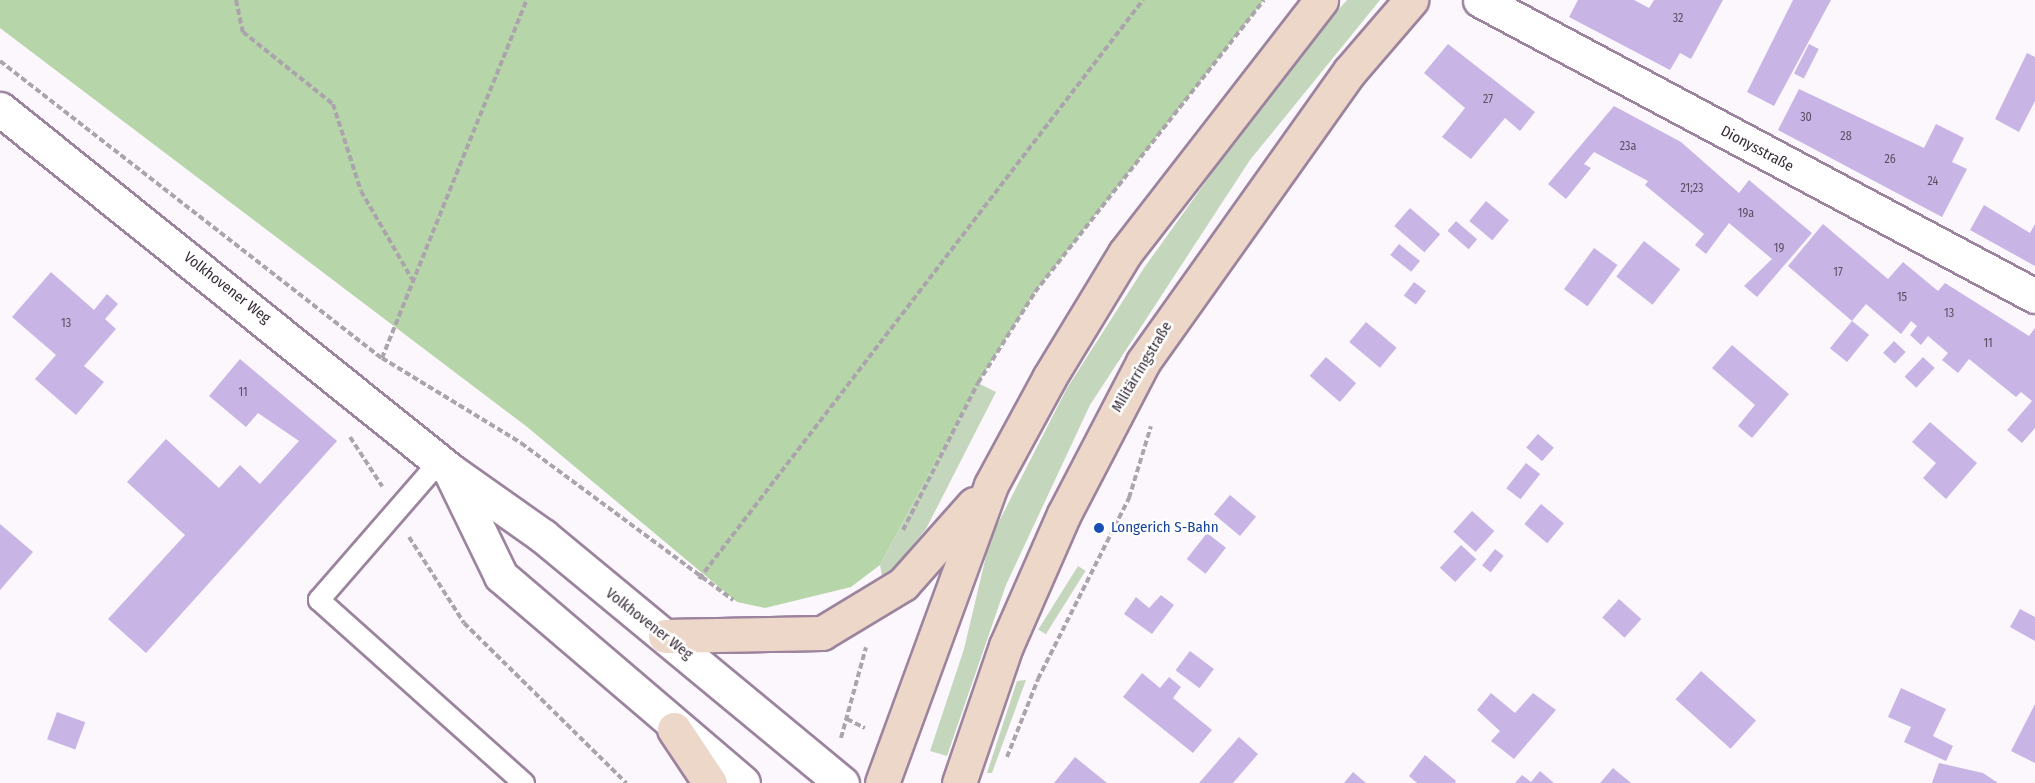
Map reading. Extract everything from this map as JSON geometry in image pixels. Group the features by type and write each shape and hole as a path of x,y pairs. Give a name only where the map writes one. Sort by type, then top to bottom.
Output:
{"main road":[{"path":"882,783 947,593 991,485 1125,254 1321,0"},
{"name":"Militärringstraße","path":"959,783 1006,646 1064,514 1143,362 1350,71 1411,0"},
{"path":"665,636 822,633 903,584 991,485"},
{"path":"674,729 710,783"}],"street":[{"name":"Dionysstraße","path":"1480,0 2035,296"},
{"name":"Volkhovener Weg","path":"0,109 445,467 543,536 842,783"},
{"name":"Volkhovener Weg","path":"445,467 501,576 674,729 743,783"}],"lane":[{"path":"445,467 396,512 319,600 524,783"}],"path":[{"path":"236,0 243,32 333,104 361,191 413,280"},
{"path":"382,358 527,0"},
{"path":"699,579 1143,0"},
{"path":"900,535 978,383 1035,292 1264,0"},
{"path":"0,61 382,358 521,443 699,579 737,602"},
{"path":"1005,761 1038,679 1129,498 1156,415"},
{"path":"340,428 369,463 426,570 464,623 626,783"}],"green space":[{"path":"0,0 1264,0 1035,292 978,383 880,565 851,587 765,608 737,602 526,426 0,28"},
{"path":"1347,0 1380,0 1250,160 1090,405 1006,585 947,756 930,751 964,649 990,539 1067,388 1144,268 1290,64"},
{"path":"978,383 996,392 926,529 883,582 880,565"},
{"path":"1078,566 1086,571 1046,634 1038,630"},
{"path":"1026,680 992,773 987,773 1017,681"}],"building":[{"path":"1578,0 1634,0 1649,8 1654,0 1723,0 1691,59 1680,53 1670,70 1569,17"},
{"path":"1793,0 1831,0 1774,106 1747,92"},
{"path":"1448,44 1535,112 1520,131 1505,118 1471,159 1442,137 1465,108 1424,73"},
{"path":"1809,44 1819,49 1804,78 1794,73"},
{"path":"2027,53 2035,57 2035,101 2019,132 1995,119"},
{"path":"1799,89 1924,148 1936,124 1964,138 1952,162 1967,169 1942,217 1778,130"},
{"path":"1614,106 1681,142 1739,193 1749,180 1812,233 1757,297 1744,286 1772,259 1729,223 1706,254 1695,245 1704,234 1645,185 1648,181 1594,152 1584,164 1591,168 1566,199 1548,184"},
{"path":"1486,201 1509,220 1492,240 1469,221"},
{"path":"1984,205 2030,233 2035,224 2035,266 1970,230"},
{"path":"1410,208 1440,234 1424,252 1394,226"},
{"path":"1456,221 1477,239 1469,249 1447,231"},
{"path":"1823,224 1888,279 1903,262 1938,291 1945,283 2029,336 2035,328 2035,428 2022,443 2007,430 2032,401 2021,392 2016,397 1969,359 1958,373 1942,360 1948,353 1928,336 1921,345 1910,335 1917,326 1911,321 1901,334 1866,304 1852,321 1788,266"},
{"path":"1644,241 1680,269 1653,305 1616,276"},
{"path":"1399,244 1420,261 1411,272 1390,255"},
{"path":"1594,248 1617,265 1587,306 1564,289"},
{"path":"51,272 94,310 107,294 118,304 105,319 116,329 84,366 104,382 76,415 35,379 56,355 12,317"},
{"path":"1414,282 1426,291 1416,305 1404,296"},
{"path":"1852,321 1869,335 1847,362 1830,348"},
{"path":"1366,322 1397,348 1380,368 1349,342"},
{"path":"1894,341 1906,352 1895,364 1883,353"},
{"path":"1732,345 1789,394 1752,438 1738,426 1755,405 1712,368"},
{"path":"1326,357 1356,383 1340,402 1310,376"},
{"path":"1923,357 1935,368 1916,388 1905,377"},
{"path":"240,359 337,441 146,653 108,619 185,535 127,482 166,439 219,488 240,465 260,484 299,441 258,413 246,427 209,396"},
{"path":"1930,422 1977,463 1946,499 1923,478 1936,463 1912,442"},
{"path":"1538,434 1554,448 1542,461 1526,448"},
{"path":"1526,463 1540,474 1520,499 1506,488"},
{"path":"1230,495 1256,517 1240,536 1214,514"},
{"path":"1541,504 1564,523 1547,543 1524,524"},
{"path":"1472,511 1494,531 1476,552 1453,532"},
{"path":"0,524 33,552 0,590"},
{"path":"1207,533 1226,548 1206,574 1187,559"},
{"path":"1461,545 1476,559 1455,582 1440,568"},
{"path":"1495,549 1504,556 1491,572 1482,566"},
{"path":"1161,595 1174,605 1152,634 1124,614 1136,597 1149,608"},
{"path":"1619,599 1641,619 1625,638 1602,618"},
{"path":"2020,609 2035,617 2035,641 2010,627"},
{"path":"1190,651 1214,669 1200,688 1176,670"},
{"path":"1701,671 1756,721 1731,749 1676,699"},
{"path":"1142,673 1160,688 1169,677 1181,687 1173,698 1212,730 1193,753 1123,697"},
{"path":"1901,688 1946,709 1933,736 1953,746 1946,761 1904,742 1911,727 1888,717"},
{"path":"1491,693 1515,713 1533,693 1556,710 1514,759 1491,741 1500,731 1477,710"},
{"path":"2035,704 2035,763 2011,751"},
{"path":"57,712 85,722 75,750 47,739"},
{"path":"1239,737 1258,754 1233,783 1199,783"},
{"path":"1425,755 1456,781 1455,783 1417,783 1409,776"},
{"path":"1075,757 1107,783 1054,783"},
{"path":"1939,763 1983,773 1998,783 1932,783"},
{"path":"1613,768 1631,783 1600,783"},
{"path":"1540,771 1554,783 1515,783 1522,775 1531,782"},
{"path":"1353,772 1366,783 1344,783"}],"place":[{"name":"Longerich S-Bahn","path":"1099,528"}]}
